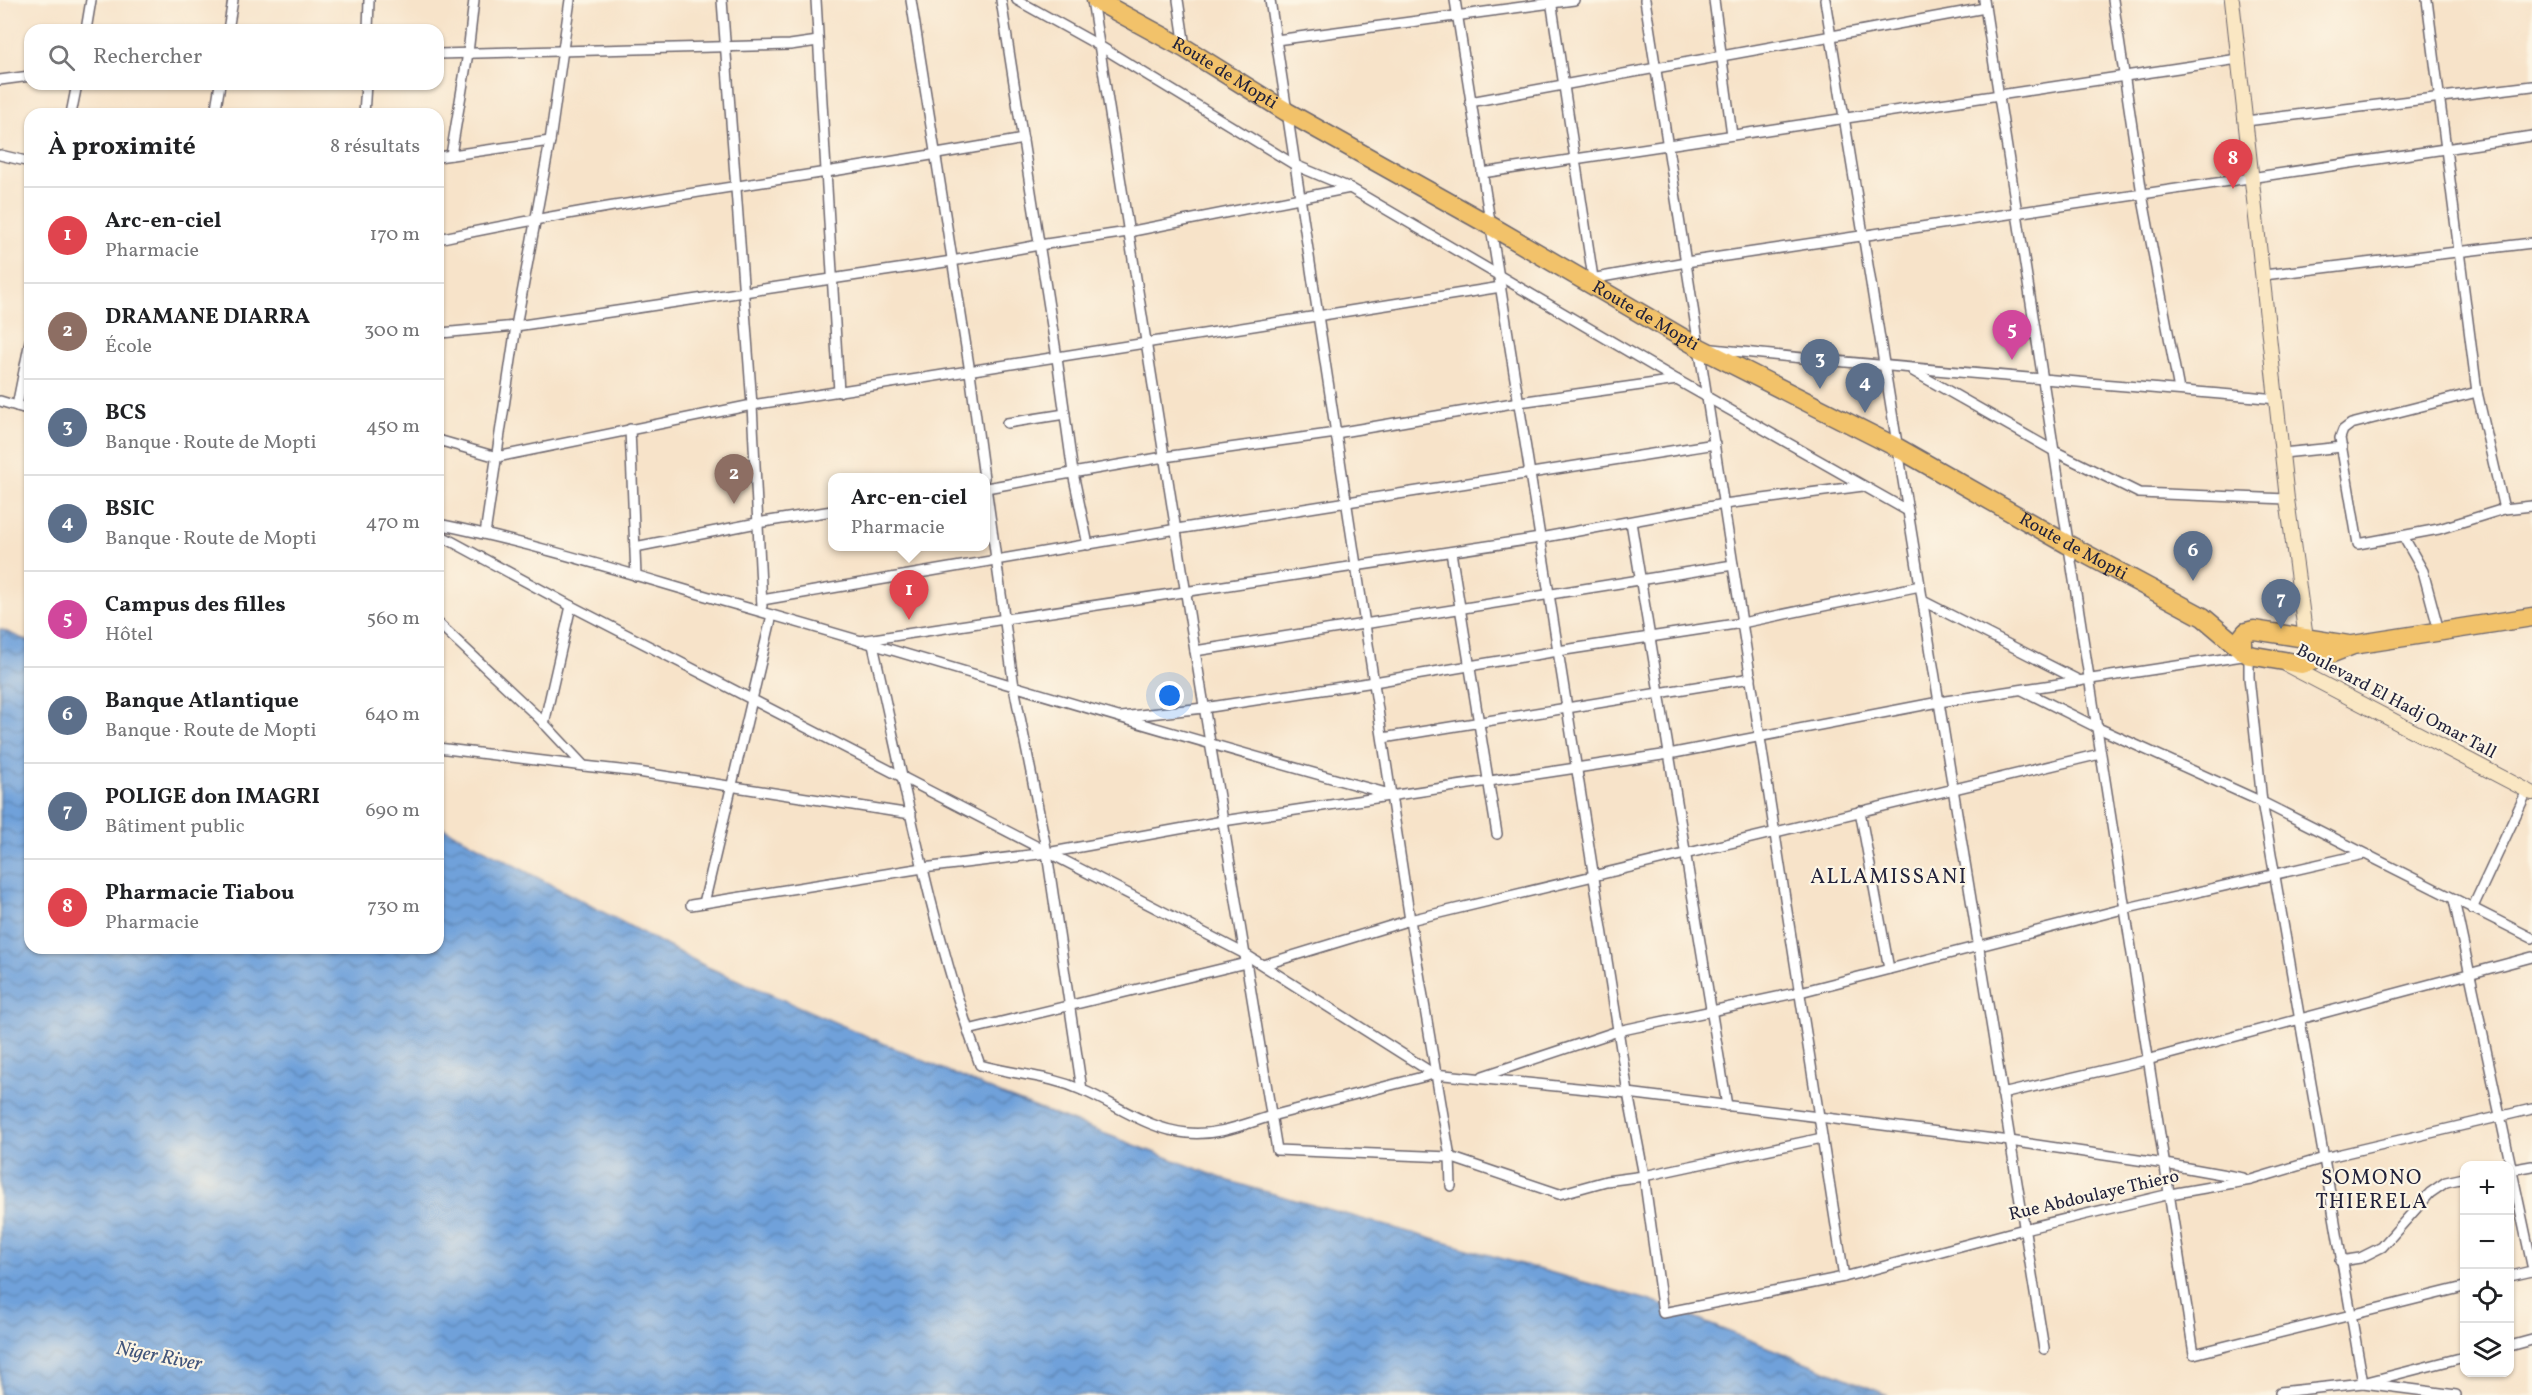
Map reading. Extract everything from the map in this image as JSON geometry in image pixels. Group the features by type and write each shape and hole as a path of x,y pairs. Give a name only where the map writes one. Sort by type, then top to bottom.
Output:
{"highway":[{"name":"Route de Mopti","path":"1094,0 1186,50 1287,112 1589,279 1700,348 1898,448 2067,544 2203,617 2246,652"},
{"name":"Route de Mopti","path":"2203,617 2254,630 2353,645"},
{"path":"2254,630 2246,632 2242,637 2246,652 2301,664 2353,645 2532,617"},
{"path":"2308,640 2316,650 2309,662"}],"street":[{"path":"87,24 91,0"},
{"path":"229,24 233,0"},
{"path":"368,24 369,0"},
{"path":"451,155 468,53 474,0"},
{"path":"485,534 516,326 550,141 570,0"},
{"path":"722,0 752,405 761,612"},
{"path":"816,0 839,392"},
{"path":"911,0 970,372 983,473"},
{"path":"1001,0 1073,473 1088,545"},
{"path":"1017,0 1098,45 1295,165 1350,188 1707,398 1908,511"},
{"path":"1094,0 1098,45 1277,1150 1449,1157 1559,1194 1606,1181 1644,1176 1822,1138"},
{"path":"1178,0 1186,50"},
{"path":"1270,0 1410,920 1449,1157 1451,1186"},
{"path":"1455,0 1618,1031 1644,1176"},
{"path":"1276,40 1574,0"},
{"path":"1646,0 1844,1277"},
{"path":"1714,0 1732,135"},
{"path":"1825,0 2044,1349"},
{"path":"2113,0 2142,194 2179,390"},
{"path":"2232,0 2278,399 2287,499 2301,610 2308,640"},
{"path":"2427,0 2477,392 2504,509"},
{"path":"1551,2 1589,279 1686,261 2532,136"},
{"path":"1470,102 1830,36 1984,4 2054,451 2084,681 2096,727 2194,1354 2351,1313 2460,1288"},
{"path":"444,54 790,45 818,41"},
{"path":"1482,173 2238,59"},
{"path":"0,80 24,77"},
{"path":"2246,121 2532,86"},
{"path":"72,108 76,90"},
{"path":"215,108 219,90"},
{"path":"364,108 366,90"},
{"path":"444,238 534,219 1023,139"},
{"path":"444,156 550,141"},
{"path":"0,155 24,161"},
{"path":"444,333 516,326 952,261 1128,232 1350,188"},
{"path":"2264,275 2532,243"},
{"path":"444,442 497,457 752,405 1146,345 1501,287"},
{"path":"1700,348 1885,368 2042,378 2278,399"},
{"path":"1909,369 2054,451 2139,494 2287,499"},
{"path":"17,406 24,370"},
{"path":"990,487 1164,457 1677,380"},
{"path":"2477,392 2351,424 2343,430 2340,438 2358,544 2439,529 2504,509 2532,506"},
{"path":"0,401 24,408"},
{"path":"1007,423 1065,414"},
{"path":"630,429 636,576"},
{"path":"762,600 1177,529 1715,444"},
{"path":"2283,453 2342,447"},
{"path":"860,641 1540,538 1724,504 1863,486"},
{"path":"635,547 828,512"},
{"path":"990,520 1014,687 1047,853 1082,1089"},
{"path":"1631,522 1726,1106"},
{"path":"444,525 485,534 636,576 1211,746 1391,795"},
{"path":"2403,536 2423,571 2439,631"},
{"path":"444,537 571,606 1263,965 1434,1074"},
{"path":"1451,552 1497,834"},
{"path":"1195,651 1733,565"},
{"path":"1117,717 1204,708 1742,622 1920,586"},
{"path":"1923,601 2084,681"},
{"path":"544,724 571,606"},
{"path":"2280,634 2295,622 2301,610"},
{"path":"704,903 772,615"},
{"path":"444,629 544,724 584,766"},
{"path":"873,645 923,868 958,1002 980,1065 1008,1072 1041,1075 1082,1089 1154,1125 1184,1133 1213,1134 1272,1116 1434,1074 1628,1093 2010,1140 2251,1180"},
{"path":"691,905 923,868 1047,853 1223,821 1669,754 1939,702 2084,681 2246,652 2262,802 2363,1383"},
{"name":"Boulevard El Hadj Omar Tall","path":"2276,660 2529,792"},
{"path":"1383,738 1751,678"},
{"path":"2022,690 2096,727 2262,802 2532,938"},
{"path":"444,749 638,772 911,814"},
{"path":"1263,965 1410,920 2100,754"},
{"path":"2472,909 2529,792"},
{"path":"1860,811 1889,969"},
{"path":"1478,1077 1618,1031 1800,992 2123,909 2364,854"},
{"path":"2454,900 2508,1161"},
{"path":"2002,1094 2147,1060 2532,957"},
{"path":"968,1030 1246,958"},
{"name":"Rue Abdoulaye Thiero","path":"1644,1176 1663,1313 1844,1277 2024,1229 2170,1194 2251,1180 2324,1158 2532,1109"},
{"path":"2514,1169 2532,1166"},
{"path":"2340,1261 2374,1252 2382,1247 2430,1193 2446,1182 2460,1179"},
{"path":"2514,1187 2532,1265"},
{"path":"2514,1275 2532,1271"},
{"path":"2514,1345 2532,1340"},
{"path":"2280,1392 2363,1383 2460,1358"},
{"path":"2363,1383 2456,1395"}],"water":[{"name":"Niger River","path":"0,629 24,639 24,954 444,954 444,828 705,966 1005,1096 1232,1182 1651,1301 1888,1395 0,1395"}],"place":[{"name":"Pharmacie Tiabou","path":"2233,189"},
{"name":"Campus des filles","path":"2012,360"},
{"name":"BCS","path":"1820,389"},
{"name":"BSIC","path":"1865,413"},
{"name":"DRAMANE DIARRA","path":"734,504"},
{"name":"Banque Atlantique","path":"2193,581"},
{"name":"Arc-en-ciel","path":"909,620"},
{"name":"POLIGE don IMAGRI","path":"2281,629"}],"district":[{"name":"ALLAMISSANI","path":"1889,877"},
{"name":"SOMONO THIERELA","path":"2372,1190"}]}
